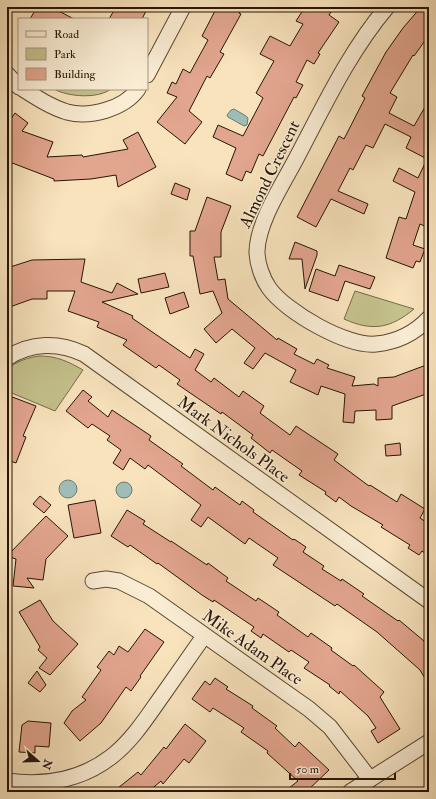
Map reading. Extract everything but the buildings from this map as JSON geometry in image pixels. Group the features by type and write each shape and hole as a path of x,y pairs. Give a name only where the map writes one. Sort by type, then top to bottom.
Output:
{"street":[{"path":"148,73 183,7"},
{"name":"Almond Crescent","path":"387,7 347,62 275,200 258,238 257,253 260,269 264,279 269,288 285,305 311,322 342,337 358,343 375,345 391,342 404,338 418,329 429,318"},
{"path":"7,74 18,85"},
{"path":"25,90 42,101 68,112 82,113 109,110 122,104 137,90"},
{"name":"Mark Nichols Place","path":"7,358 31,347 48,345 72,348 84,354 429,601"},
{"name":"Mike Adam Place","path":"92,581 106,579 118,581 149,596 309,709 330,727 370,779"},
{"path":"7,781 23,784 58,781 84,772 112,756 128,741 147,717 204,636"},
{"path":"350,792 429,742"}],"green space":[{"path":"56,90 109,90 91,96 60,92"},
{"path":"355,291 414,309 397,320 381,326 364,326 354,323 344,319"},
{"path":"40,356 63,360 83,370 55,411 7,391 7,369 22,360"}],"water":[{"path":"234,109 248,118 247,125 244,126 228,117 227,115"},
{"path":"68,480 74,483 77,489 74,495 68,498 62,495 59,489 62,483"},
{"path":"124,482 130,484 132,490 130,496 124,498 118,496 116,490 118,484"}]}
